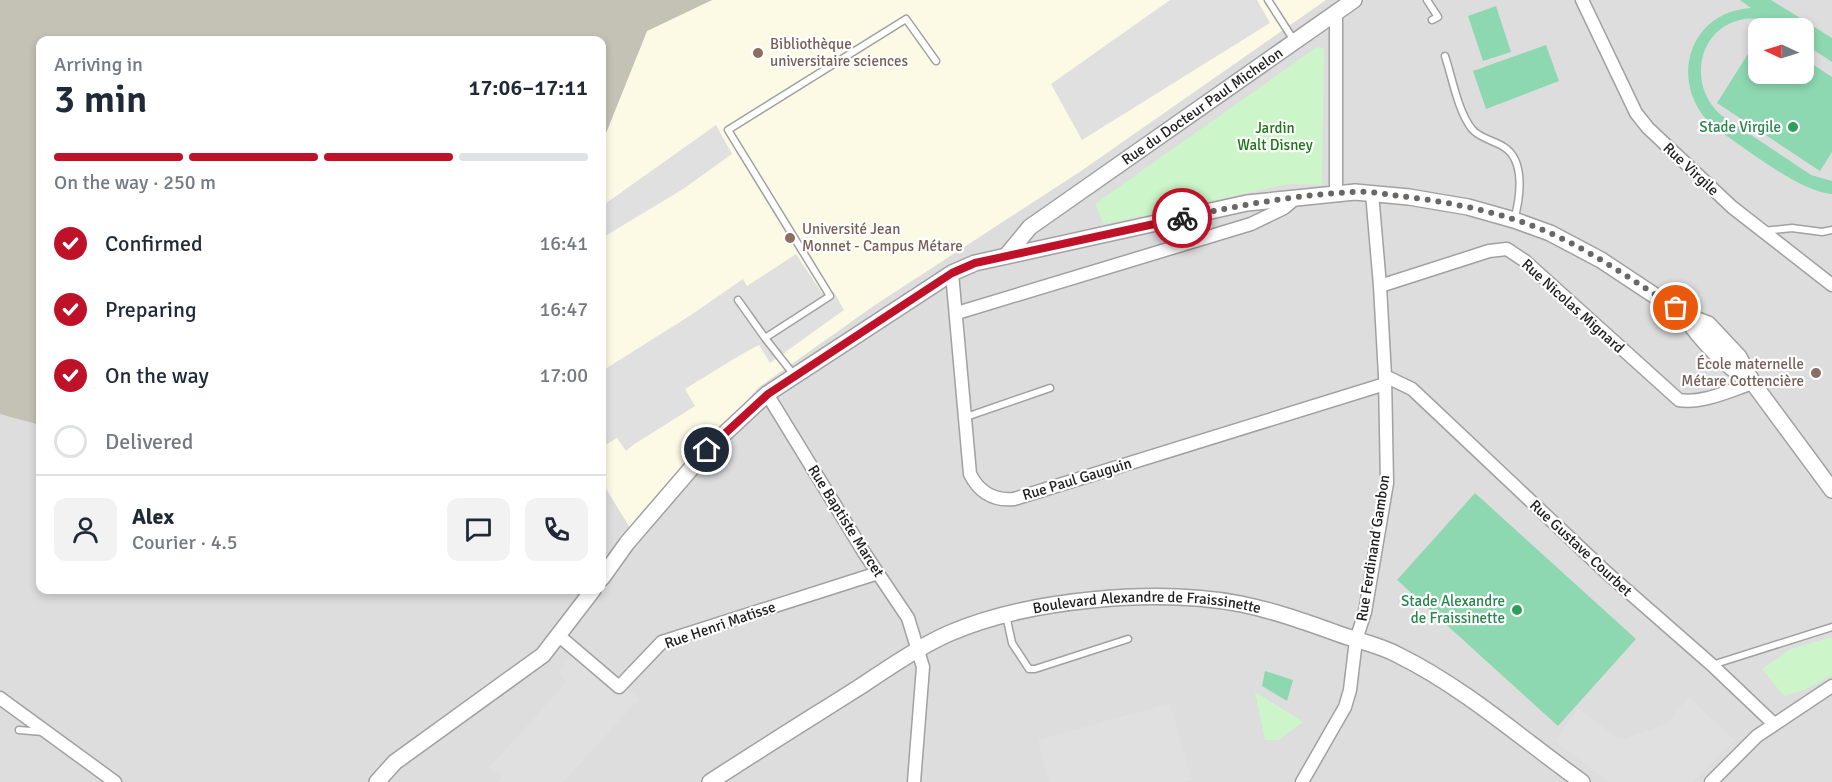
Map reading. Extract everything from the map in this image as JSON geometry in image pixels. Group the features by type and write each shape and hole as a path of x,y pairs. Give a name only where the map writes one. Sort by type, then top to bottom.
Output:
{"street":[{"name":"Rue du Docteur Paul Michelon","path":"1006,256 1030,227 1354,0"},
{"name":"Rue Virgile","path":"1582,0 1636,113 1648,128 1762,231 1832,285"},
{"path":"1591,19 1594,0"},
{"path":"1336,13 1336,194"},
{"path":"606,572 627,543 707,450 768,394 952,273 975,263 1247,203 1354,192 1409,197 1468,207 1550,233 1601,260 1684,315 1698,336 1730,368 1753,383 1832,490"},
{"name":"Rue Ferdinand Gambon","path":"1302,782 1346,707 1356,640 1365,612 1387,483 1385,380 1372,193"},
{"path":"957,314 1251,224 1284,208 1296,198"},
{"name":"Rue du Docteur Paul Michelon","path":"1033,250 1051,213"},
{"name":"Rue Nicolas Mignard","path":"1380,286 1489,251 1507,249 1525,261 1679,400 1689,402 1753,383"},
{"name":"Rue Paul Gauguin","path":"952,273 970,474 981,489 991,497 1002,500 1014,499 1385,380"},
{"name":"Rue Gustave Courbet","path":"1385,380 1412,389 1607,573 1712,665 1774,724"},
{"name":"Rue Baptiste Marcet","path":"768,394 908,618 924,667 914,782"},
{"name":"Rue Henri Matisse","path":"558,635 619,687 662,642 878,573"},
{"path":"377,782 395,762 436,730 543,655 590,594"},
{"name":"Boulevard Alexandre de Fraissinette","path":"710,782 947,634 977,622 1034,607 1131,597 1164,597 1258,608 1290,616 1396,653 1440,678 1582,782"},
{"path":"1711,782 1757,736 1832,686"},
{"path":"0,698 115,782"}],"lane":[{"path":"1268,0 1296,42"},
{"path":"1428,0 1438,17 1432,20"},
{"path":"765,338 830,296 728,130 906,19 936,61"},
{"path":"1446,56 1465,118 1473,131 1507,148 1518,166 1519,205 1514,220"},
{"path":"1762,231 1792,228 1822,232 1832,230"},
{"path":"738,300 795,375"},
{"path":"965,417 1050,388"},
{"path":"1006,615 1012,643 1029,669 1128,639"},
{"path":"1712,665 1832,627"},
{"path":"19,730 47,732"}],"shaded area":[{"path":"0,0 1832,0 1832,782 0,782"},
{"path":"0,0 712,0 647,31 606,133 606,36 36,36 36,424 0,414"},
{"name":"Université Jean Monnet - Campus Métare","path":"712,0 1326,0 1081,171 875,305 759,387 630,528 606,489 606,133 647,31"},
{"path":"1170,0 1257,0 1270,23 1082,140 1051,84"},
{"path":"716,125 732,154 683,189 606,236 606,203"},
{"path":"796,254 822,293 834,292 844,310 770,363 759,345 685,389 695,406 626,451 617,438 607,444 606,368 743,279 747,286"},
{"path":"582,644 639,699 563,782 499,782 501,776 489,768 566,683 559,670"},
{"path":"1689,697 1734,740 1693,782 1609,782 1555,741 1578,709 1620,740 1665,725"},
{"path":"1170,703 1192,780 1180,782 1049,782 1038,740"}],"green space":[{"path":"1740,0 1771,0 1800,18 1748,18 1729,24 1716,33 1707,45 1702,59 1701,74 1710,103 1721,115 1811,175 1832,181 1832,194 1804,186 1715,128 1700,111 1691,93 1688,73 1691,54 1698,37 1711,23 1729,13 1751,8"},
{"path":"1496,6 1511,52 1483,61 1468,16"},
{"path":"1814,27 1832,38 1832,62 1814,50"},
{"path":"1546,45 1559,81 1486,109 1473,71"},
{"name":"Jardin Walt Disney","path":"1317,47 1324,49 1322,185 1289,184 1104,224 1095,204"},
{"name":"Stade Virgile","path":"1748,54 1748,84 1814,84 1814,65 1832,77 1832,152 1820,171 1717,103"},
{"name":"Stade Alexandre de Fraissinette","path":"1475,493 1636,639 1558,726 1397,580"},
{"path":"1832,637 1832,675 1807,689 1784,696 1762,669 1791,649"},
{"path":"1265,671 1293,680 1287,701 1262,686"},
{"path":"1255,692 1303,722 1278,740 1265,740"}],"way so far":[{"path":"1182,218 1247,203 1354,192 1409,197 1468,207 1550,233 1601,260 1676,308"}],"place":[{"name":"Bibliothèque universitaire sciences","path":"758,53"},
{"name":"Stade Virgile","path":"1793,127"},
{"name":"Université Jean Monnet - Campus Métare","path":"790,238"},
{"name":"École maternelle Métare Cottencière","path":"1816,373"},
{"name":"Stade Alexandre de Fraissinette","path":"1517,610"}],"route":[{"path":"707,450 768,394 909,299 952,273 975,263 1182,218"}]}
